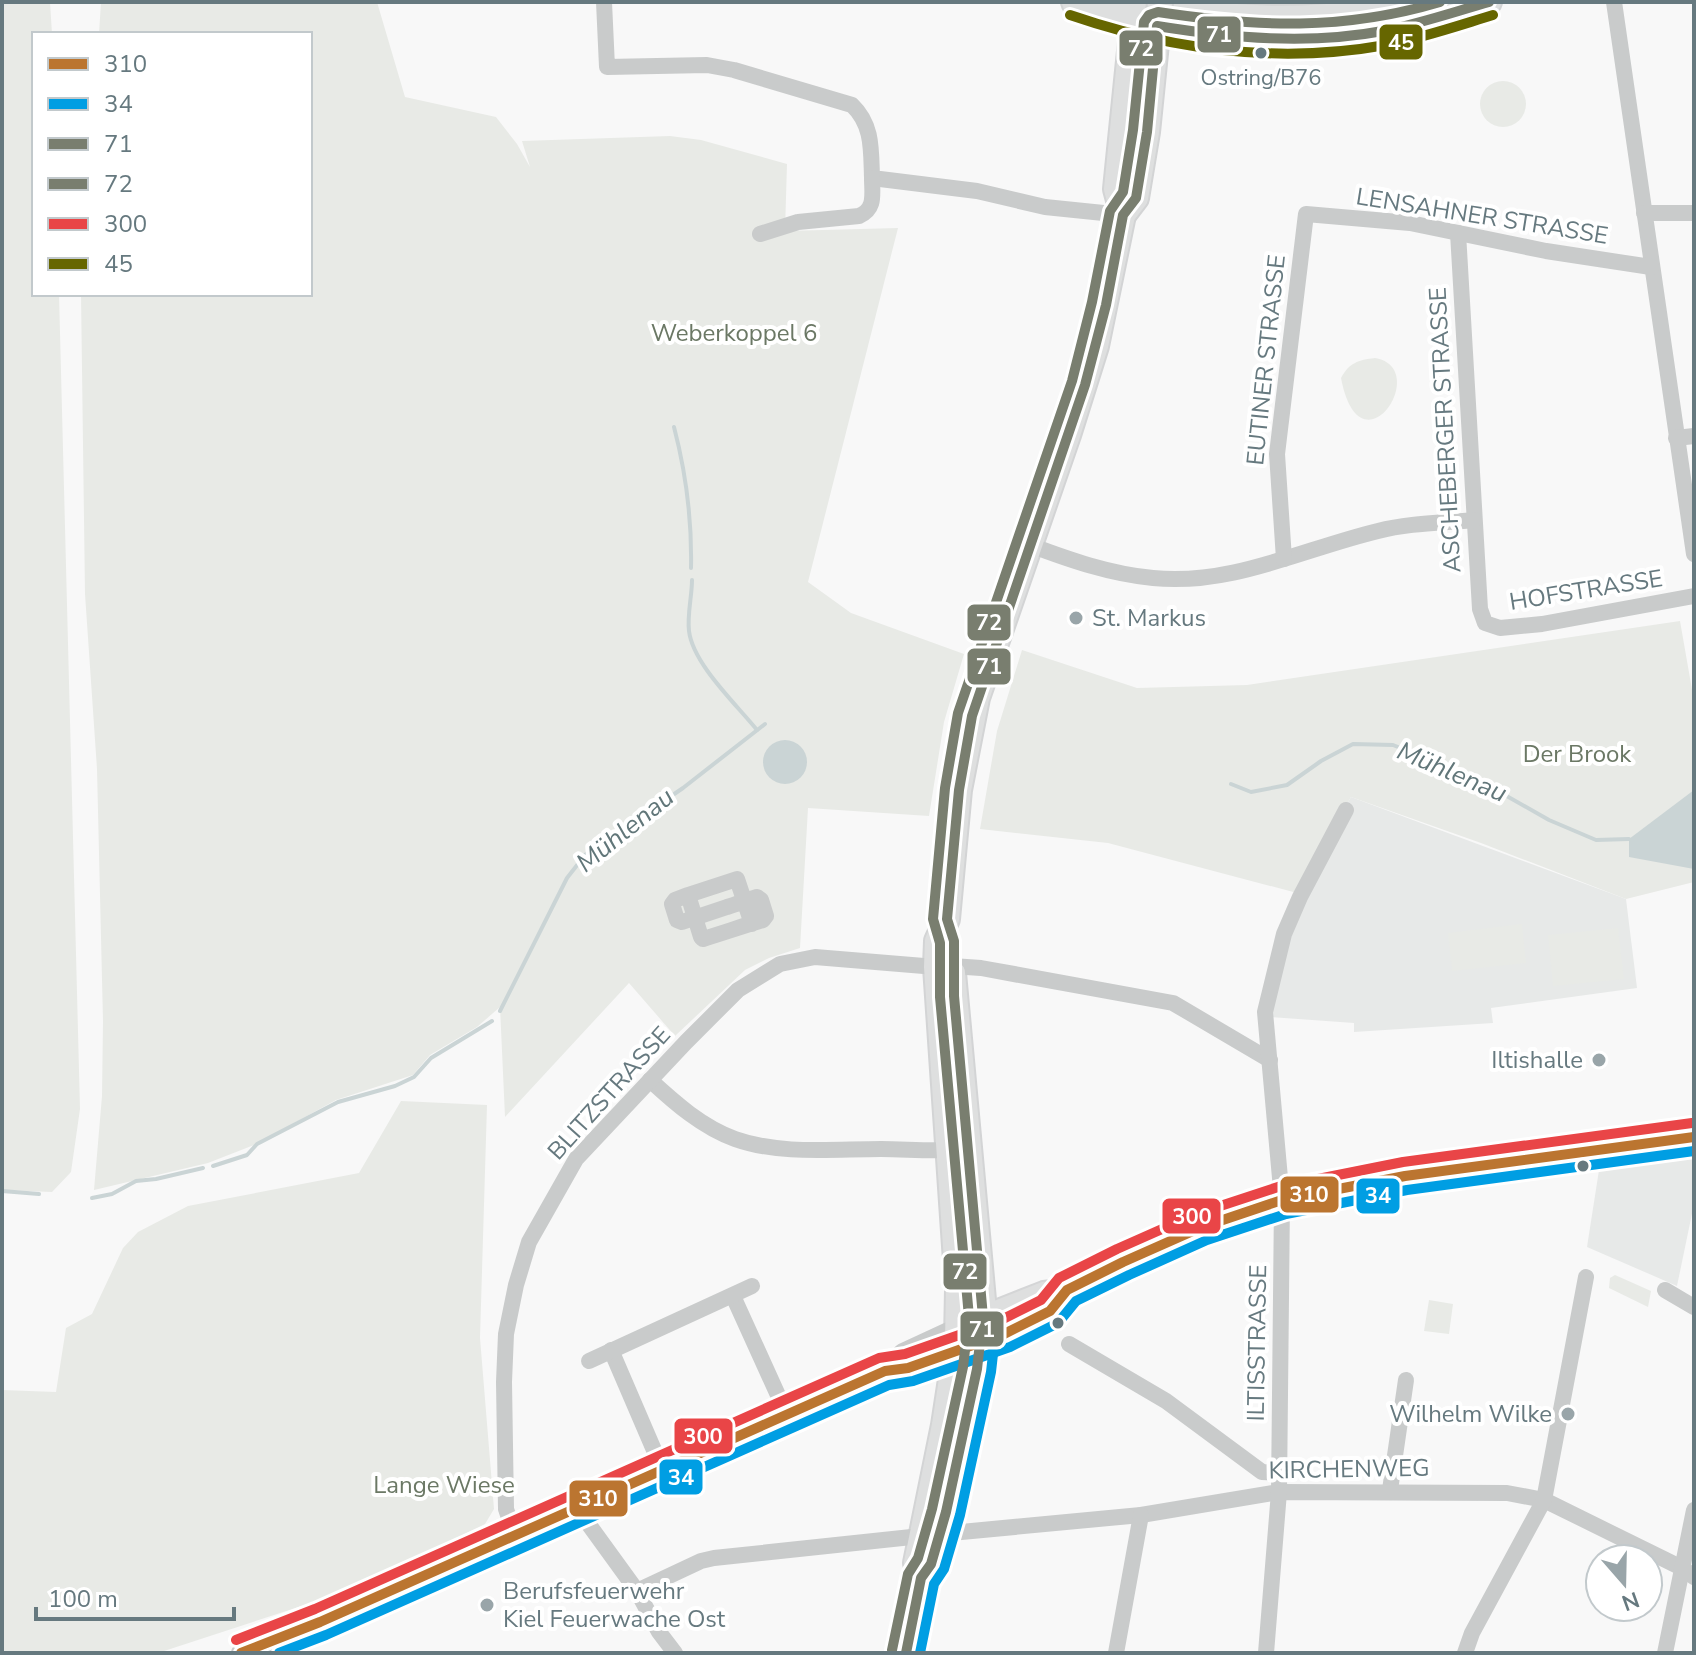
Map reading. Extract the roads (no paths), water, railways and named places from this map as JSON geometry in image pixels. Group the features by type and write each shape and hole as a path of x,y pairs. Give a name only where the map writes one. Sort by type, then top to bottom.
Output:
{"highway":[{"path":"1075,2 1267,20 1348,16 1426,2"},
{"path":"1268,2 1286,2"}],"main road":[{"path":"906,1653 921,1578 916,1563 930,1535 981,1342 983,1317 944,967 937,941 947,919 959,790 977,698 1096,346 1123,215 1116,189 1146,11 1265,39 1323,38 1409,25 1489,2"},
{"path":"930,1535 956,1340 958,1290 948,1150 944,967"},
{"path":"956,1340 983,1317 1044,1293 1067,1290 1182,1235 1282,1200 1405,1176 1694,1137"},
{"path":"956,1340 981,1342 1050,1311 1067,1290"}],"street":[{"path":"604,2 607,67 707,65 734,70 852,105 864,116 869,129 872,178 872,205 868,212 859,216 798,222 760,234"},
{"path":"1614,2 1694,554"},
{"path":"872,178 977,191 1045,207 1123,215"},
{"path":"1644,213 1694,213"},
{"name":"LENSAHNER STRASSE","path":"1306,214 1410,223 1651,267"},
{"name":"EUTINER STRASSE","path":"1284,559 1277,454 1306,214"},
{"name":"ASCHEBERGER STRASSE","path":"1458,233 1480,609 1485,623"},
{"path":"1676,438 1694,436"},
{"path":"1030,545 1106,570 1154,578 1181,578 1239,572 1378,531 1474,520"},
{"name":"HOFSTRASSE","path":"1485,623 1500,628 1542,624 1694,596"},
{"name":"ILTISSTRASSE","path":"1266,1653 1279,1492 1282,1200 1265,1012 1284,934 1346,810"},
{"path":"695,917 741,903 757,897 761,900 765,918 748,925 703,939 695,917 688,895 730,882 741,903 748,925"},
{"path":"708,889 722,933"},
{"name":"BLITZSTRASSE","path":"515,1536 506,1509 506,1334 529,1242 576,1159 738,990 780,964 815,957 981,968 1173,1003 1269,1055"},
{"path":"650,1080 683,1110 734,1139 760,1145 821,1150 948,1150"},
{"path":"1465,1653 1472,1633 1544,1500 1586,1277"},
{"path":"589,1361 752,1286"},
{"path":"1665,1290 1694,1307"},
{"path":"733,1296 787,1415"},
{"path":"241,1653 299,1631 581,1508 885,1371 908,1368 956,1340"},
{"path":"1069,1344 1166,1401 1262,1472 1279,1473"},
{"path":"611,1350 663,1471"},
{"path":"1390,1490 1406,1380"},
{"name":"KIRCHENWEG","path":"637,1591 714,1558 1141,1515 1279,1492 1390,1490 1507,1493 1544,1500 1688,1572"},
{"path":"581,1508 587,1522 637,1591 659,1632 675,1653"},
{"path":"1665,1653 1688,1572 1694,1510"},
{"path":"1116,1653 1141,1515"}],"waterway":[{"name":"Mühlenau","path":"674,427 687,497 691,568"},
{"path":"692,580 689,625 692,644 707,670 757,730"},
{"name":"Mühlenau","path":"500,1011 567,878 585,855 683,788 765,724"},
{"name":"Mühlenau","path":"1231,784 1251,792 1287,785 1321,761 1353,744 1393,745 1475,778 1549,820 1596,840 1629,839"},
{"name":"Mühlenau","path":"213,1166 247,1155 257,1144 338,1102 395,1086 414,1077 431,1058 492,1021"},
{"name":"Mühlenau","path":"92,1198 112,1194 136,1181 203,1168"},
{"name":"Mühlenau","path":"2,1191 39,1194"}],"place":[{"name":"Ostring/B76","path":"1261,53"},
{"name":"St. Markus","path":"1076,618"},
{"name":"Iltishalle","path":"1599,1060"},
{"name":"Wilhelm Wilke","path":"1568,1414"},
{"name":"Berufsfeuerwehr Kiel Feuerwache Ost","path":"487,1605"}],"park label":[{"name":"Weberkoppel 6","path":"734,333"},
{"name":"Der Brook","path":"1577,754"},
{"name":"Lange Wiese","path":"444,1485"}]}
